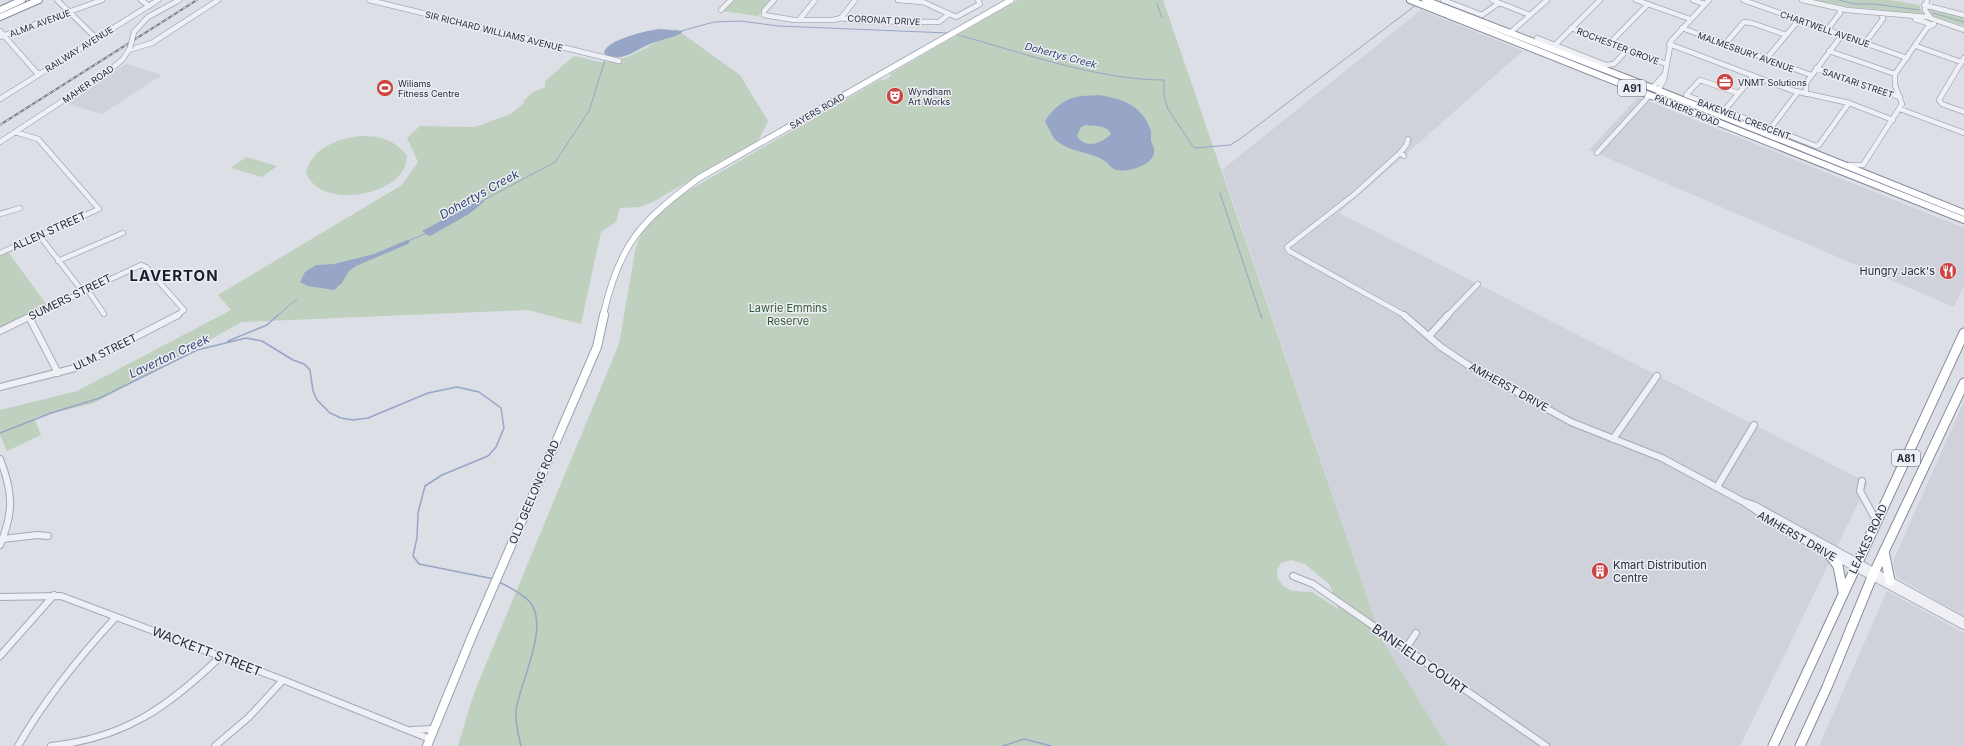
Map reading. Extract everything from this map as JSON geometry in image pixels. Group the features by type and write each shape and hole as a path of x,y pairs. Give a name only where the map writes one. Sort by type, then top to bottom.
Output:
{"highway":[{"path":"0,9 16,0"},
{"path":"0,9 22,0"},
{"path":"0,16 34,0"},
{"path":"0,16 39,0"},
{"name":"PALMERS ROAD","path":"1410,0 1436,7 1510,33 1655,89 1962,212"},
{"name":"PALMERS ROAD","path":"1425,0 1436,7 1650,95 1964,220"},
{"path":"1650,95 1655,89"},
{"name":"LEAKES ROAD","path":"1773,746 1964,332"},
{"name":"LEAKES ROAD","path":"1800,746 1828,686 1873,575 1964,382"},
{"path":"1884,551 1890,581"},
{"path":"1830,555 1838,566 1843,592"}],"main road":[{"name":"SAYERS ROAD","path":"635,237 653,215 672,197 699,178 1011,0"},
{"name":"OLD GEELONG ROAD","path":"428,742 491,591 597,347 606,301 620,261 635,237"}],"street":[{"path":"57,0 92,36 97,39"},
{"name":"ALMA AVENUE","path":"2,36 102,0"},
{"path":"141,0 149,6"},
{"name":"RAILWAY AVENUE","path":"0,99 158,0"},
{"name":"MAHER ROAD","path":"0,142 111,69 123,59 131,48 134,32 140,24 150,15 179,0"},
{"name":"SIR RICHARD WILLIAMS AVENUE","path":"369,0 619,61"},
{"path":"723,0 730,1"},
{"name":"CORONAT DRIVE","path":"773,0 764,12 764,15 799,20 835,20 841,18 860,21 935,22 949,14 958,16 979,1"},
{"path":"799,20 815,0"},
{"path":"841,18 855,0"},
{"path":"898,0 923,2 949,14"},
{"path":"1443,0 1482,15 1499,3"},
{"path":"1492,0 1530,15"},
{"path":"1510,33 1547,0"},
{"path":"1556,44 1600,0"},
{"path":"1636,0 1690,19"},
{"path":"1693,0 1704,4"},
{"path":"1655,89 1664,80 1669,44 1690,19 1709,0"},
{"name":"CHARTWELL AVENUE","path":"1743,0 1907,58"},
{"path":"1802,0 1840,8 1924,19 1964,30"},
{"path":"1927,0 1924,5 1924,19 1927,28"},
{"path":"131,48 148,45 216,1"},
{"path":"721,10 730,1"},
{"path":"1610,43 1648,4"},
{"path":"1924,5 1964,15"},
{"path":"1827,30 1840,13 1840,8"},
{"path":"1865,43 1883,19 1881,14"},
{"path":"1924,19 1933,22"},
{"path":"1766,59 1799,20"},
{"path":"1725,44 1744,22 1752,23 1786,34"},
{"path":"1872,176 1864,171 1863,165 1902,104 1895,85 1895,74 1916,46 1927,28 1933,22"},
{"name":"ROCHESTER GROVE","path":"1571,28 1666,64"},
{"name":"MALMESBURY AVENUE","path":"1682,28 1811,75"},
{"path":"0,30 2,36 36,72 40,74"},
{"path":"1806,94 1805,87 1811,75 1842,35"},
{"path":"1537,38 1609,65 1614,64 1627,50"},
{"path":"1669,44 1798,92 1849,103 1893,120"},
{"path":"1916,46 1963,60 1939,100 1940,102 1964,112"},
{"path":"1829,51 1895,74"},
{"name":"SANTARI STREET","path":"1816,68 1891,95 1900,96"},
{"path":"1958,68 1964,70"},
{"path":"1724,111 1753,76"},
{"name":"BAKEWELL CRESCENT","path":"1738,93 1700,80 1687,93 1686,96 1816,146 1819,145 1849,103"},
{"path":"1770,129 1798,92"},
{"path":"1597,153 1650,95"},
{"path":"1900,109 1964,132"},
{"name":"ALLEN STREET","path":"0,253 98,209 38,139 15,132"},
{"name":"AMHERST DRIVE","path":"1408,139 1402,155 1358,194 1289,244 1287,247 1289,252 1405,316 1441,347 1468,365 1571,422 1662,458 1742,501 1754,505 1856,566"},
{"path":"1845,165 1863,165"},
{"path":"0,214 20,208"},
{"path":"58,261 92,245 123,233"},
{"path":"39,235 58,261 104,314"},
{"name":"SUMERS STREET","path":"0,331 141,265 146,267 183,308 183,312"},
{"path":"1429,336 1478,284"},
{"name":"ULM STREET","path":"0,387 75,368 183,312"},
{"path":"29,317 58,373"},
{"path":"1613,439 1657,376"},
{"path":"1717,487 1754,426"},
{"path":"0,459 10,485 12,500 10,516 1,542"},
{"path":"1862,480 1860,491 1877,522"},
{"name":"AMHERST DRIVE","path":"1742,501 1751,509 1830,555 1856,566"},
{"path":"1,542 37,535 48,536"},
{"path":"1856,566 1964,626"},
{"path":"1873,575 1890,581 1964,621"},
{"name":"BANFIELD COURT","path":"1293,576 1313,584 1546,746"},
{"path":"0,656 54,595"},
{"name":"WACKETT STREET","path":"0,597 61,596 283,680 409,730 428,742"},
{"path":"18,746 55,688 88,647 116,617"},
{"path":"1406,648 1416,634"},
{"path":"51,746 93,739 140,720 187,689 220,657"},
{"path":"215,746 249,717 283,680"},
{"name":"WACKETT STREET","path":"409,730 433,729"}],"shaded area":[{"path":"1421,10 1523,51 1339,213 1868,483 1740,746 1447,746 1384,645 1222,170"},
{"path":"126,64 162,75 102,114 65,103"},
{"path":"1638,97 1964,228 1964,285 1954,307 1589,150"},
{"path":"1964,401 1964,616 1901,580 1896,576 1893,564"},
{"path":"1887,591 1964,633 1964,746 1819,746"}],"green space":[{"path":"733,0 771,1 758,16 722,11"},
{"name":"Lawrie Emmins Reserve","path":"1018,0 1163,0 1382,640 1447,746 458,746 474,693 619,344 636,246 650,213 881,79 883,81 891,76 890,74","holes":["1291,560 1305,564 1330,585 1338,609 1312,592 1292,591 1283,586 1277,577 1277,570 1281,563"]},
{"path":"1814,0 1891,0 1919,5 1923,14 1851,7"},
{"path":"1934,9 1964,17 1964,26 1932,16 1929,10"},
{"path":"676,29 740,75 768,121 758,141 651,203 640,207 620,208 616,222 601,232 581,324 528,310 242,322 94,403 34,418 41,435 7,451 0,435 0,410 77,391 231,310 218,295 402,185 418,162 407,138 420,126 475,127 511,114 525,102 523,101 533,92 545,87 545,81 574,56 601,62 621,59 641,51"},
{"path":"360,136 381,138 391,142 407,155 403,169 393,181 379,189 361,194 343,195 327,192 314,184 306,172 314,157 334,142"},
{"path":"246,157 277,166 262,177 231,168"},
{"path":"8,252 47,305 0,328 0,256"}],"water":[{"path":"660,29 683,31 673,37 650,44 633,53 621,57 615,58 604,53 606,48 611,44 628,36"},
{"path":"1099,95 1117,99 1131,105 1143,115 1151,131 1151,141 1154,150 1153,156 1146,164 1134,169 1122,171 1116,170 1101,159 1065,146 1054,138 1045,122 1053,110 1071,98","holes":["1086,125 1103,127 1111,134 1094,144 1085,143 1077,136 1081,127"]},
{"path":"480,200 485,201 469,214 432,235 429,236 422,231"},
{"path":"407,240 410,242 408,244 356,266 349,271 342,283 334,290 308,286 300,282 305,272 316,265 334,264 374,254"}],"waterway":[{"path":"1839,0 1855,4 1874,4 1919,10"},
{"path":"1157,4 1162,18"},
{"name":"Dohertys Creek","path":"955,34 1059,64 1086,70 1138,79 1164,80 1164,96 1168,109 1194,148 1230,145 1240,139 1416,5"},
{"path":"1933,13 1964,22"},
{"name":"Dohertys Creek","path":"681,31 714,22 741,21 778,26 948,33"},
{"name":"Dohertys Creek","path":"484,200 555,162 589,111 605,60"},
{"path":"1220,193 1261,316"},
{"name":"Dohertys Creek","path":"408,241 427,233"},
{"name":"Dohertys Creek","path":"277,316 297,299"},
{"name":"Dohertys Creek","path":"228,341 267,325 278,315"},
{"name":"Laverton Creek","path":"0,433 51,413 100,398 197,350 246,338 262,341 293,360 304,364 310,370 313,391 317,400 330,413 341,418 353,420 368,418 428,393 457,387 479,392 501,408 504,428 496,447 488,456 442,475 425,486 418,513 417,538 413,556 419,564 494,579"},
{"name":"Laverton Creek","path":"499,582 515,590 530,602 535,613 537,625 532,655 516,710 516,724 521,746"},
{"name":"Laverton Creek","path":"1003,746 1024,739 1051,746"}],"railway":[{"path":"0,125 197,0"}],"place":[{"name":"VNMT Solutions","path":"1725,82"},
{"name":"Wiliams Fitness Centre","path":"385,88"},
{"name":"Wyndham Art Works","path":"895,96"},
{"name":"Hungry Jack's","path":"1948,271"},
{"name":"Kmart Distribution Centre","path":"1600,571"}],"district":[{"name":"LAVERTON","path":"174,275"}]}
